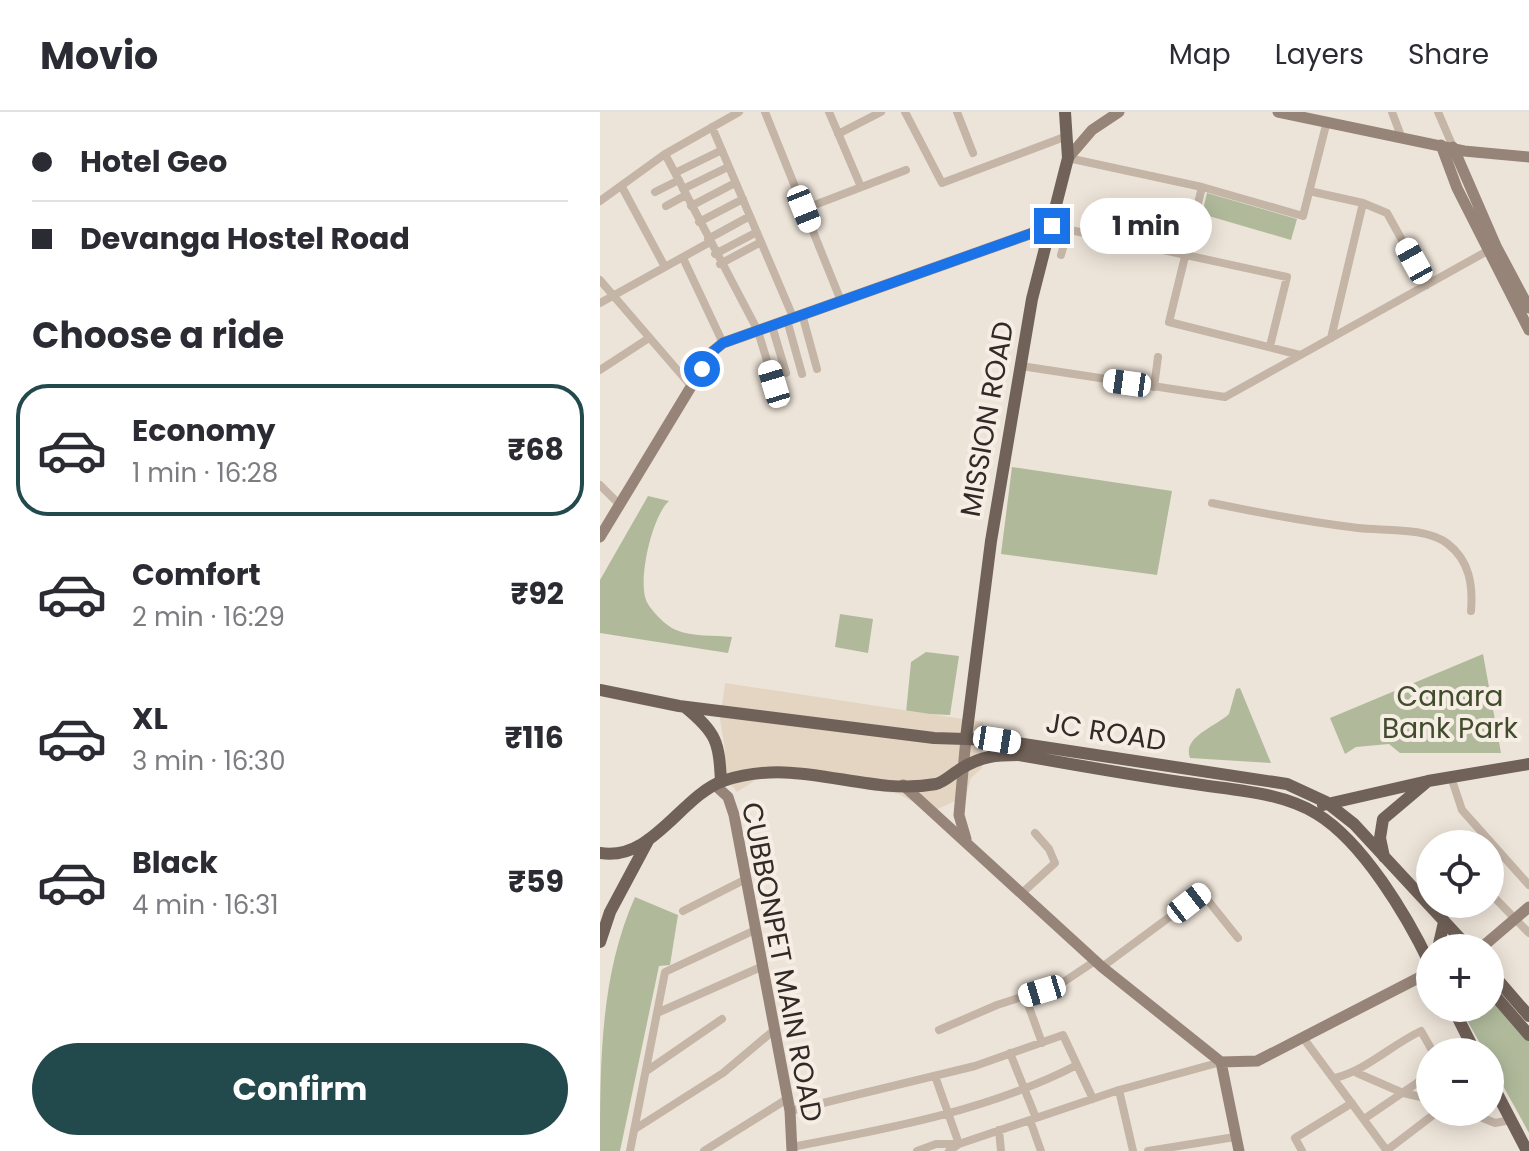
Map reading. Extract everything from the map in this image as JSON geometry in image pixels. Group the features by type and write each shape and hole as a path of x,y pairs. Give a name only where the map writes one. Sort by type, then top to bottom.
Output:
{"main road":[{"name":"MISSION ROAD","path":"966,738 991,541 1032,299 1068,158 1065,112"},
{"path":"1068,158 1092,130 1119,112"},
{"path":"1278,112 1447,146 1529,157"},
{"path":"1447,146 1529,330"},
{"path":"600,537 712,352 723,343 1052,226"},
{"path":"1492,248 1529,308"},
{"name":"JC ROAD","path":"600,690 685,707 934,738 966,738 1278,783 1326,802 1354,824 1456,934"},
{"path":"600,853 628,850 649,839 718,784 718,744 714,734 685,707"},
{"path":"966,738 959,815 967,843"},
{"name":"JC ROAD","path":"718,784 761,771 903,785 938,784 987,755 1019,755 1261,794 1316,813"},
{"path":"1416,934 1356,852 1316,813 1326,802 1529,764"},
{"path":"1385,860 1380,838 1383,819 1428,781"},
{"name":"CUBBONPET MAIN ROAD","path":"718,784 728,797 734,815 789,1105 792,1149"},
{"path":"903,785 1098,964 1221,1062 1257,1061 1416,979"},
{"path":"600,942 604,913 649,839"},
{"path":"1497,934 1529,907"},
{"path":"1441,934 1444,922"},
{"path":"1504,987 1529,1016"},
{"path":"1504,1006 1529,1035"},
{"path":"1221,1062 1239,1151"},
{"path":"1504,1107 1525,1150"}],"street":[{"path":"600,201 665,154 739,112"},
{"path":"765,112 841,301"},
{"path":"829,112 861,187"},
{"path":"838,134 881,112"},
{"path":"905,112 942,183 1067,136"},
{"path":"957,112 973,153"},
{"path":"1392,112 1401,136"},
{"path":"1438,112 1447,146"},
{"path":"1068,158 1202,187 1303,216 1327,121"},
{"path":"712,127 817,369"},
{"path":"655,192 722,150"},
{"path":"665,154 720,264 758,331 774,384"},
{"path":"666,206 728,167"},
{"path":"804,209 906,170"},
{"path":"691,206 735,183"},
{"path":"622,187 665,267"},
{"path":"1202,187 1169,322 1300,355"},
{"path":"1309,191 1363,203 1387,213 1427,285"},
{"path":"699,222 743,199"},
{"path":"1331,338 1363,203"},
{"path":"600,303 683,258 750,216"},
{"path":"1052,226 1287,277 1270,346"},
{"path":"1061,255 1068,230"},
{"path":"715,254 757,232"},
{"path":"720,264 761,242"},
{"path":"1021,366 1225,397 1492,248"},
{"path":"683,258 723,343"},
{"path":"600,280 692,387"},
{"path":"794,317 802,374"},
{"path":"772,326 786,373"},
{"path":"600,370 649,338"},
{"path":"1154,387 1158,357"},
{"path":"600,485 620,505"},
{"path":"1212,503 1357,528 1421,534 1447,543 1463,561 1473,585 1471,611"},
{"path":"1451,777 1462,810 1529,885"},
{"path":"1022,893 1055,863 1049,849 1035,833"},
{"path":"683,911 746,879"},
{"path":"939,1030 964,1017 1059,985 1098,964 1202,893 1238,938"},
{"path":"1504,907 1529,933"},
{"path":"630,1151 665,972 755,930"},
{"path":"657,1013 761,967"},
{"path":"1025,996 1042,1043"},
{"path":"648,1070 722,1019"},
{"path":"635,1129 723,1073 773,1031"},
{"path":"1335,1078 1357,1073 1399,1041 1421,1031 1425,1038"},
{"path":"704,1151 789,1105 935,1076 1063,1035 1093,1099"},
{"path":"1304,1039 1387,1151 1419,1126"},
{"path":"1010,1053 1026,1089 1041,1151"},
{"path":"949,1151 959,1144 1119,1090 1221,1062"},
{"path":"792,1149 869,1133 1026,1089 1077,1065"},
{"path":"1357,1073 1416,1096"},
{"path":"935,1076 959,1144"},
{"path":"1364,1119 1416,1084"},
{"path":"1119,1090 1133,1151"},
{"path":"1302,1151 1295,1138 1352,1103"},
{"path":"1504,1121 1511,1120"},
{"path":"999,1130 1001,1151"},
{"path":"1148,1151 1235,1137"},
{"path":"917,1151 936,1144 959,1144"}],"green space":[{"path":"1207,193 1297,219 1291,240 1202,214"},
{"path":"1012,467 1172,491 1157,575 1001,554"},
{"path":"648,496 669,501 657,520 648,548 644,590 648,604 676,630 696,635 732,637 728,653 600,633 600,580"},
{"path":"840,614 873,619 868,653 835,647"},
{"path":"926,652 959,656 950,715 906,713 911,662"},
{"name":"Canara Bank Park","path":"1483,654 1501,753 1400,753 1389,744 1356,747 1345,754 1330,718"},
{"path":"1240,688 1271,763 1190,758 1189,751 1195,738 1229,714 1236,689"},
{"path":"635,897 678,915 670,965 659,966 620,1151 600,1151 604,1021 615,958"},
{"path":"1504,1013 1529,1041 1529,1133 1504,1087 1504,1038 1477,1038 1468,1022 1504,1022"}],"shaded area":[{"path":"725,683 983,722 982,768 971,778 966,796 931,812 899,794 765,774 737,792 722,774 725,750 720,719"}],"route":[{"path":"702,369 712,352 723,343 1052,226"}]}
